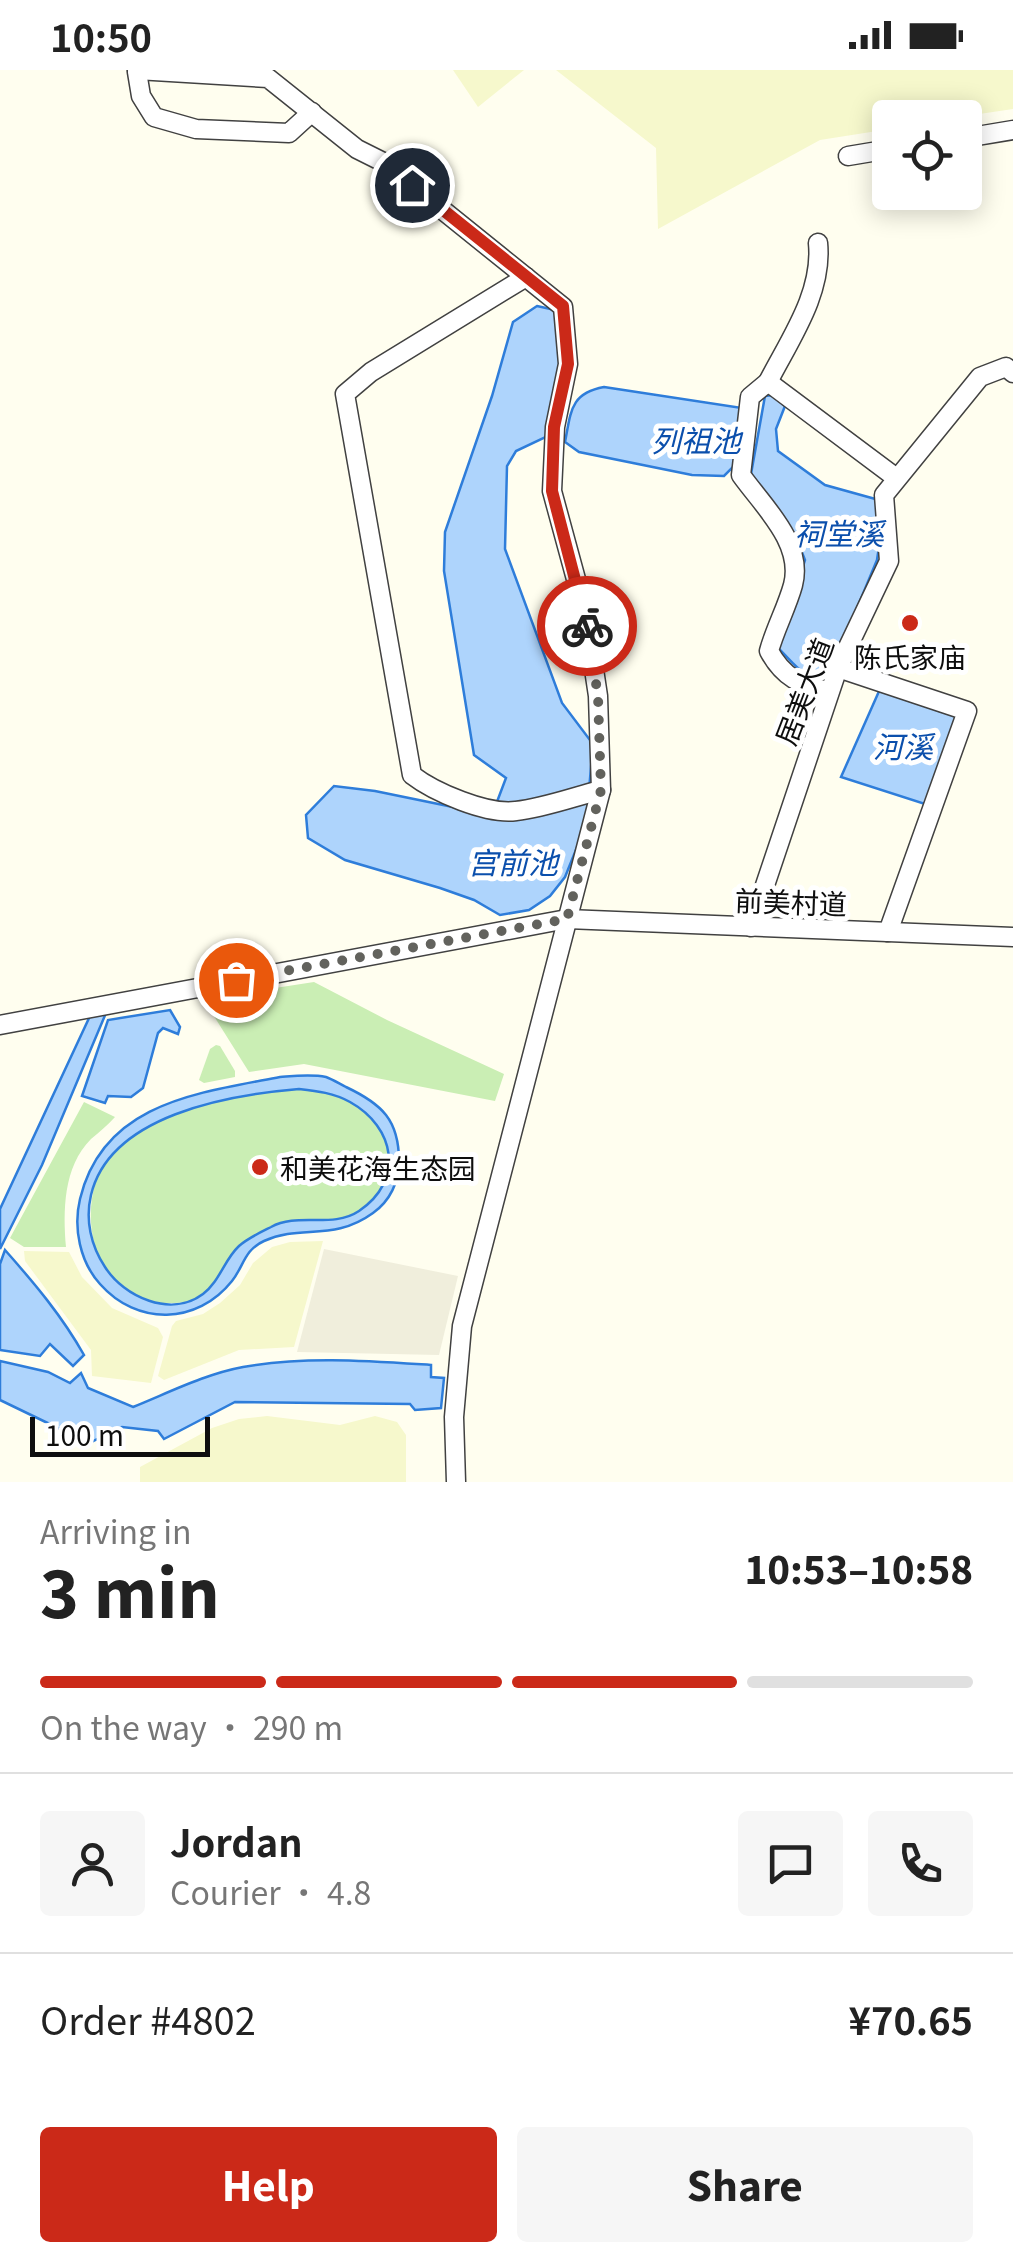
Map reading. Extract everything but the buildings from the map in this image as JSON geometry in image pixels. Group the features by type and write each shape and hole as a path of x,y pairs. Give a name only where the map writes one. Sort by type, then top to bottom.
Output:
{"street":[{"path":"308,109 289,133 196,129 154,117 140,96 137,71 268,78 308,109 358,150 383,162 563,306 568,364 554,427 552,491 586,616 598,696 601,790 462,1326 454,1417 456,1482"},
{"path":"982,135 1013,130"},
{"path":"848,156 872,152"},
{"path":"818,243 817,282 768,382 750,397 741,476 791,545 795,564 793,584 769,651 777,666 794,680 806,687 829,691"},
{"path":"526,277 371,372 345,394 412,775 458,800 512,812 601,790"},
{"path":"768,382 896,478 980,377 1006,367 1013,373"},
{"name":"居美大道","path":"752,927 829,691 889,561 884,494 896,478"},
{"path":"838,668 967,712 888,932"},
{"name":"前美村道","path":"0,1025 567,919 1013,937"}],"green space":[{"path":"453,70 524,70 478,107"},
{"path":"556,70 1013,70 1013,109 982,114 982,100 872,100 872,132 820,140 658,229 656,148"},
{"path":"314,982 504,1074 495,1101 304,1064 249,1072 212,1013 210,998"},
{"path":"216,1045 235,1071 235,1077 204,1083 199,1080 210,1049"},
{"path":"299,1089 347,1100 376,1122 385,1137 389,1160 387,1176 375,1196 344,1217 290,1221 268,1228 248,1241 206,1292 193,1300 142,1300 122,1289 106,1272 91,1225 98,1176 110,1155 126,1139 171,1115 225,1100"},
{"path":"84,1102 115,1117 82,1150 70,1176 65,1204 66,1247 24,1247 10,1238"},
{"path":"323,1241 294,1347 239,1350 164,1380 158,1376 176,1321 203,1314 220,1303 240,1285 253,1263 272,1247"},
{"path":"24,1251 69,1252 82,1277 112,1308 158,1328 163,1337 151,1383 92,1376 91,1350 25,1261"},
{"path":"267,1416 340,1425 375,1416 397,1422 406,1435 406,1482 140,1482 140,1467 212,1428 239,1419"}],"shaded area":[{"path":"324,1249 458,1276 439,1355 297,1352"}],"water":[{"name":"宫前池","path":"537,306 555,310 563,363 548,436 516,451 507,466 505,549 562,703 593,744 586,825 565,877 550,896 529,910 500,915 474,900 345,860 308,838 306,815 334,786 492,815 506,778 474,755 444,571 445,532 513,322"},
{"name":"列祖池","path":"604,387 742,408 735,465 724,476 692,475 579,452 565,442 571,413 584,394"},
{"name":"祠堂溪","path":"774,395 785,406 776,429 778,451 825,485 879,500 877,560 828,678 806,675 777,647 805,560 796,537 751,474 765,396"},
{"name":"河溪","path":"880,689 961,715 928,805 841,777"},
{"path":"170,1010 180,1027 178,1034 163,1028 158,1033 143,1088 131,1097 108,1096 105,1103 82,1096 108,1020"},
{"path":"106,1013 42,1165 0,1249 0,1209 90,1016"},
{"path":"280,1077 331,1079 369,1100 386,1115 396,1135 399,1169 384,1203 344,1227 264,1241 248,1254 232,1281 202,1306 167,1315 149,1313 115,1298 87,1266 77,1221 92,1167 109,1142 132,1122 186,1097","holes":["299,1089 344,1099 377,1125 389,1154 383,1184 374,1198 349,1216 281,1223 255,1235 234,1252 209,1289 190,1301 149,1301 113,1278 96,1250 89,1214 91,1195 102,1168 122,1146 146,1128 207,1104"]},
{"path":"5,1250 48,1301 84,1355 73,1366 50,1344 40,1356 0,1350 0,1264"},
{"path":"0,1361 48,1372 70,1383 81,1373 88,1388 133,1407 215,1374 290,1361 431,1365 431,1377 444,1378 441,1408 415,1410 410,1404 235,1402 164,1439 158,1431 122,1427 89,1443 0,1400"}],"way so far":[{"path":"236,980 567,919 601,790 598,696 587,626"}],"place":[{"name":"陈氏家庙","path":"910,623"},
{"name":"和美花海生态园","path":"260,1167"}],"route":[{"path":"412,185 563,306 568,364 554,427 552,491 587,626"}]}
